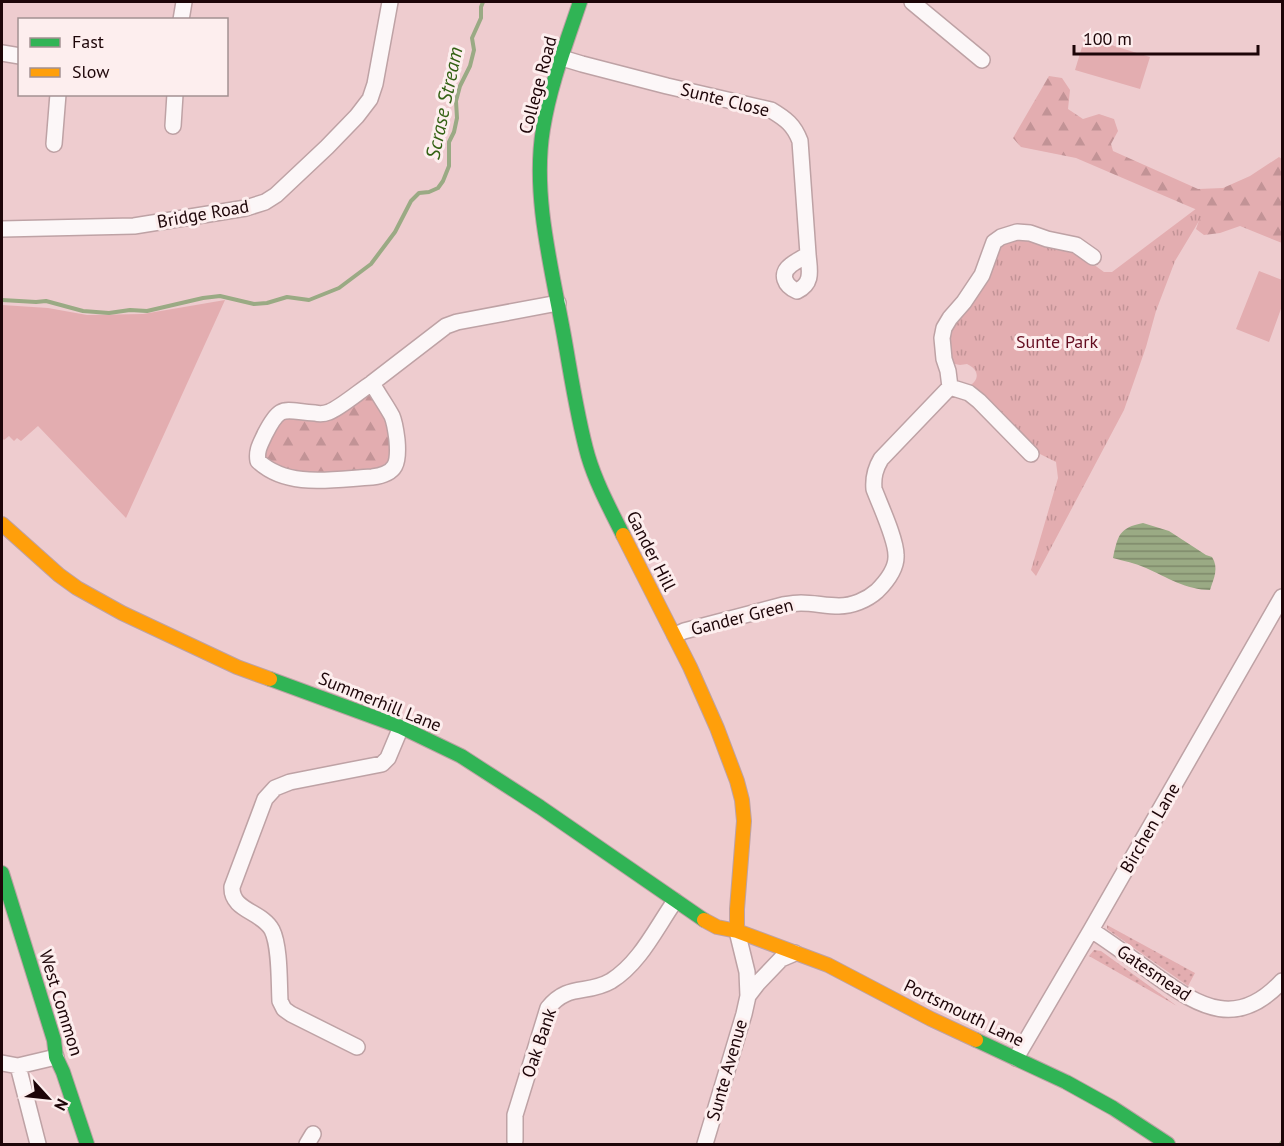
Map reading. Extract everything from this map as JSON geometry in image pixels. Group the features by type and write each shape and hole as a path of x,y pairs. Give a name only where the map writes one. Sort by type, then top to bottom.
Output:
{"street":[{"path":"181,18 184,2"},
{"name":"Bridge Road","path":"2,230 134,226 246,208 265,202 290,183 357,116 370,99 375,84 390,2"},
{"name":"College Road","path":"539,179 546,110 580,2"},
{"path":"912,2 982,60"},
{"path":"2,53 18,56"},
{"name":"Sunte Close","path":"562,58 771,110 782,117 796,131 800,141 808,254"},
{"path":"54,144 58,96"},
{"path":"173,126 175,96"},
{"name":"Gander Hill","path":"539,179 558,303 588,457 604,497 675,635 717,728 742,800 744,821 737,932"},
{"path":"1031,454 979,401 969,393 951,387 944,358 942,338 944,328 982,275 994,242 1001,237 1017,232 1030,233 1076,245 1093,257"},
{"path":"372,383 393,418 398,456 391,471 382,476 372,477 297,480 272,470 258,461 256,454 259,447 273,418 280,412 288,410 322,414 330,412 446,326 558,303"},
{"name":"Gander Green","path":"675,635 783,605 799,603 849,605 873,595 890,575 897,556 874,489 875,470 881,459 951,387"},
{"name":"Summerhill Lane","path":"2,524 59,575 108,605 237,667 401,727 461,756 540,807 675,901 717,927 737,932"},
{"name":"Birchen Lane","path":"1016,1058 1282,597"},
{"path":"357,1047 284,1009 280,1001 276,942 272,930 258,915 237,904 231,893 265,799 275,788 290,782 382,764 388,758 401,727"},
{"name":"West Common","path":"2,873 54,1040 56,1057 87,1144"},
{"name":"Oak Bank","path":"515,1141 515,1115 548,1008 562,994 595,988 620,975 639,954 675,901"},
{"name":"Gatesmead","path":"1091,930 1179,992 1211,1008 1242,1008 1258,1002 1282,981"},
{"name":"Portsmouth Lane","path":"737,932 828,964 931,1018 1066,1082 1113,1108 1168,1144"},
{"name":"Sunte Avenue","path":"705,1144 748,996 747,972 737,932"},
{"name":"Sunte Avenue","path":"748,996 781,959 795,953"},
{"path":"2,1063 18,1066 56,1057"},
{"path":"18,1066 38,1144"}],"green space":[{"path":"1085,37 1150,57 1140,89 1075,70"},
{"path":"1049,76 1062,78 1070,90 1068,109 1083,119 1099,114 1114,119 1118,131 1111,144 1113,151 1198,189 1223,188 1250,176 1279,157 1282,159 1282,243 1240,226 1220,233 1204,235 1196,229 1202,212 1076,158 1021,147 1013,138"},
{"name":"Sunte Park","path":"1197,208 1205,211 1175,261 1124,410 1036,576 1031,570 1058,478 1056,462 1038,453 982,397 967,387 976,379 976,372 967,364 950,363 949,332 1002,243 1024,237 1067,248 1104,272 1112,272"},
{"path":"1259,271 1282,280 1282,306 1269,342 1236,329"},
{"path":"225,300 126,518 38,426 21,441 17,438 14,441 9,436 4,440 2,438 2,305 48,308 87,315 143,314"},
{"path":"365,393 372,393 388,418 394,453 385,469 302,477 266,463 263,447 280,416 329,419"},
{"path":"1107,925 1195,973 1188,986 1107,929"},
{"path":"1094,950 1101,951 1177,1006 1089,956"}],"shaded area":[{"path":"1143,523 1169,531 1212,557 1215,569 1210,590 1185,585 1134,563 1113,558 1118,538 1124,530"}],"waterway":[{"name":"Scrase Stream","path":"2,300 46,301 83,311 109,313 130,310 147,311 220,296 254,304 287,297 309,300 339,288 371,264 395,232 411,201 419,193 438,188 443,181 449,166 449,142 457,118 456,101 460,86 470,66 474,50 472,38 481,18 483,2"}],"traffic: fast":[{"path":"580,2 559,65 543,129 540,154 542,206 549,259 584,441 595,476 623,535"},
{"path":"270,679 401,727 461,756 540,807 704,920"},
{"path":"2,873 54,1040 56,1057 87,1144"},
{"path":"976,1040 1066,1082 1113,1108 1168,1144"}],"traffic: slow":[{"path":"2,524 77,588 122,613 237,667 270,679"},
{"path":"623,535 690,667 737,781 744,821 737,931"},
{"path":"704,920 717,927 737,931 828,965 976,1040"}]}
